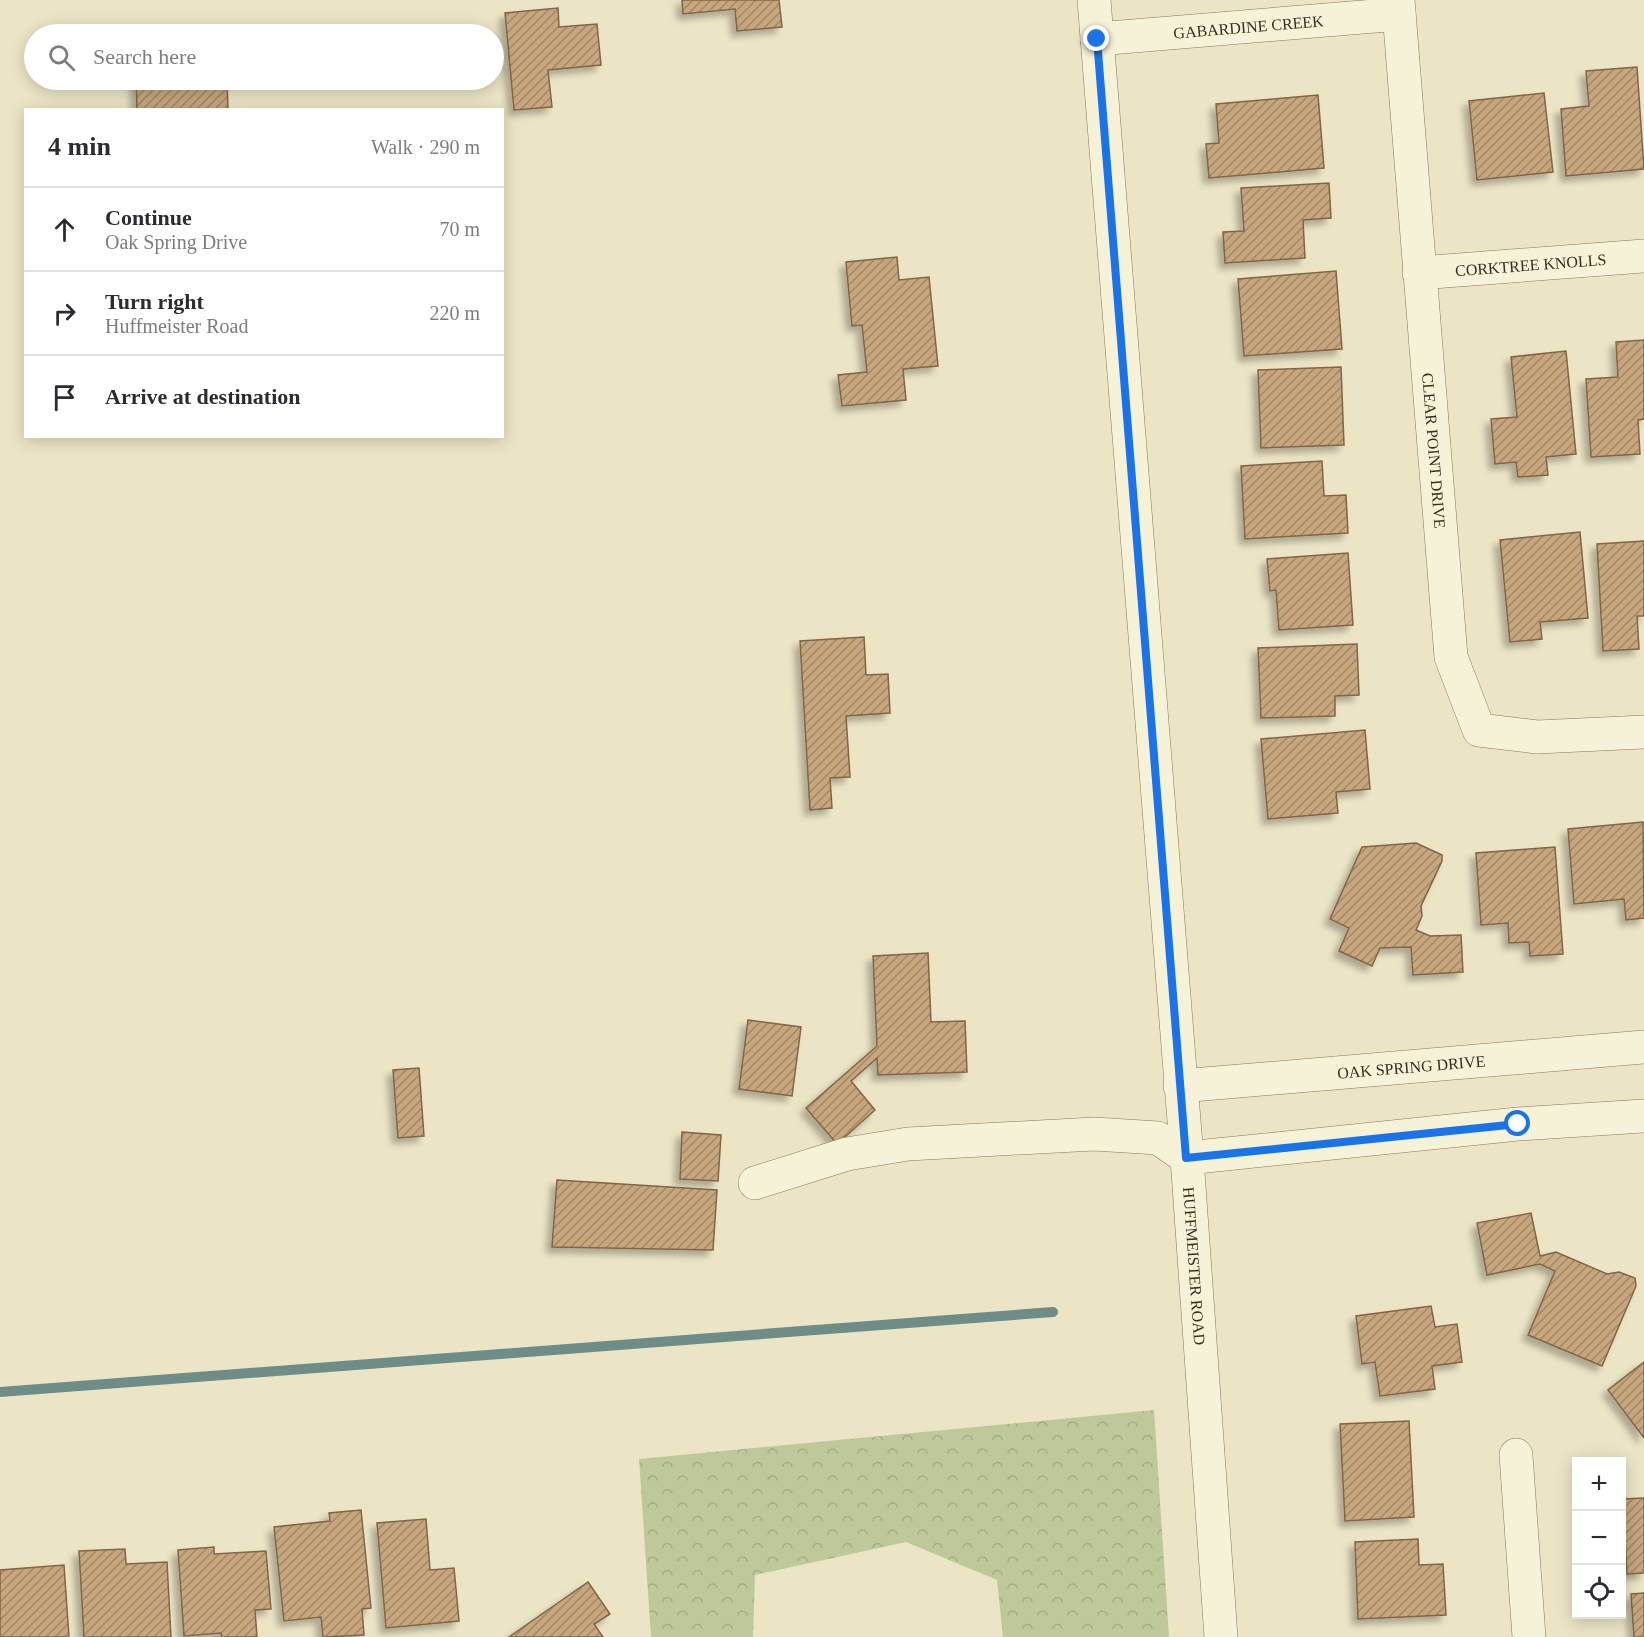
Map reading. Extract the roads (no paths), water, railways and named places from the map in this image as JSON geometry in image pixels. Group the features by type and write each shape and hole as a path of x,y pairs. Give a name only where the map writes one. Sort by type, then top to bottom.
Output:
{"street":[{"name":"HUFFMEISTER ROAD","path":"1094,0 1186,1158 1221,1637"},
{"name":"GABARDINE CREEK","path":"1097,39 1399,7"},
{"name":"CLEAR POINT DRIVE","path":"1399,7 1451,657 1479,730 1538,737 1644,732"},
{"name":"CORKTREE KNOLLS","path":"1419,273 1644,256"},
{"name":"OAK SPRING DRIVE","path":"1180,1086 1644,1047"},
{"path":"755,1183 847,1155 908,1144 1094,1134 1158,1138 1186,1158 1518,1124 1644,1116"},
{"path":"1516,1455 1529,1637"}],"waterway":[{"path":"0,1392 1053,1312"}]}
